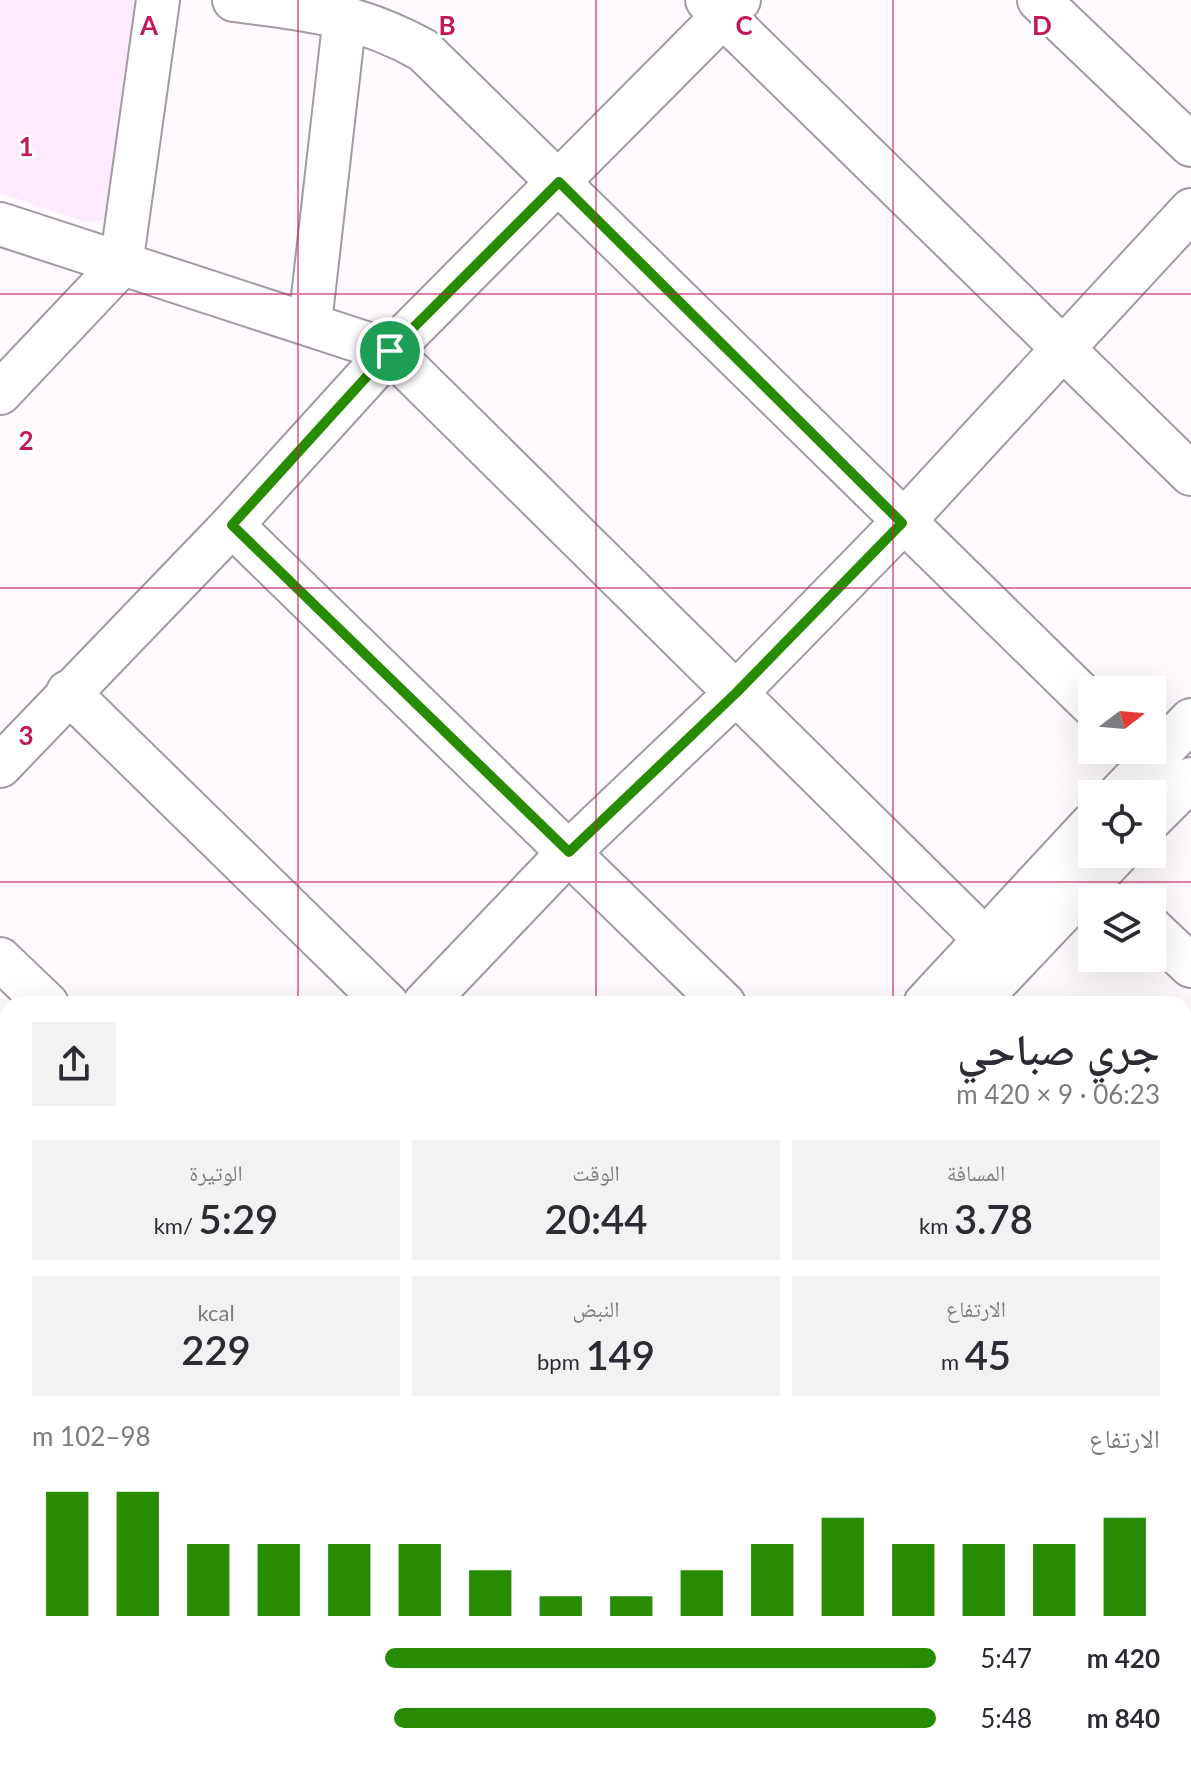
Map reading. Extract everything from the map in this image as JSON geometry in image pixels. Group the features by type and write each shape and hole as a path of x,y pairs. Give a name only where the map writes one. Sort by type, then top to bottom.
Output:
{"street":[{"path":"0,393 121,265 158,0"},
{"path":"234,0 345,16 387,30 423,50 902,523 1078,692"},
{"path":"1039,0 1191,145"},
{"path":"0,766 232,525 390,351 559,182 723,6 1062,350 1191,474"},
{"path":"310,323 345,16"},
{"path":"432,996 569,852 736,693 902,523 1191,210"},
{"path":"0,224 390,351 999,951"},
{"path":"232,525 716,996"},
{"path":"68,692 379,996"},
{"path":"1166,740 1191,720"},
{"path":"1151,764 1175,795"},
{"path":"979,996 999,951 1078,843"},
{"path":"936,996 1110,876"},
{"path":"1166,942 1191,966"},
{"path":"0,959 39,996"}],"shaded area":[{"path":"0,0 143,0 116,209 105,220 86,222 0,193"}],"route":[{"path":"559,182 902,523 736,693 569,852 232,525 390,351 559,182"}]}
